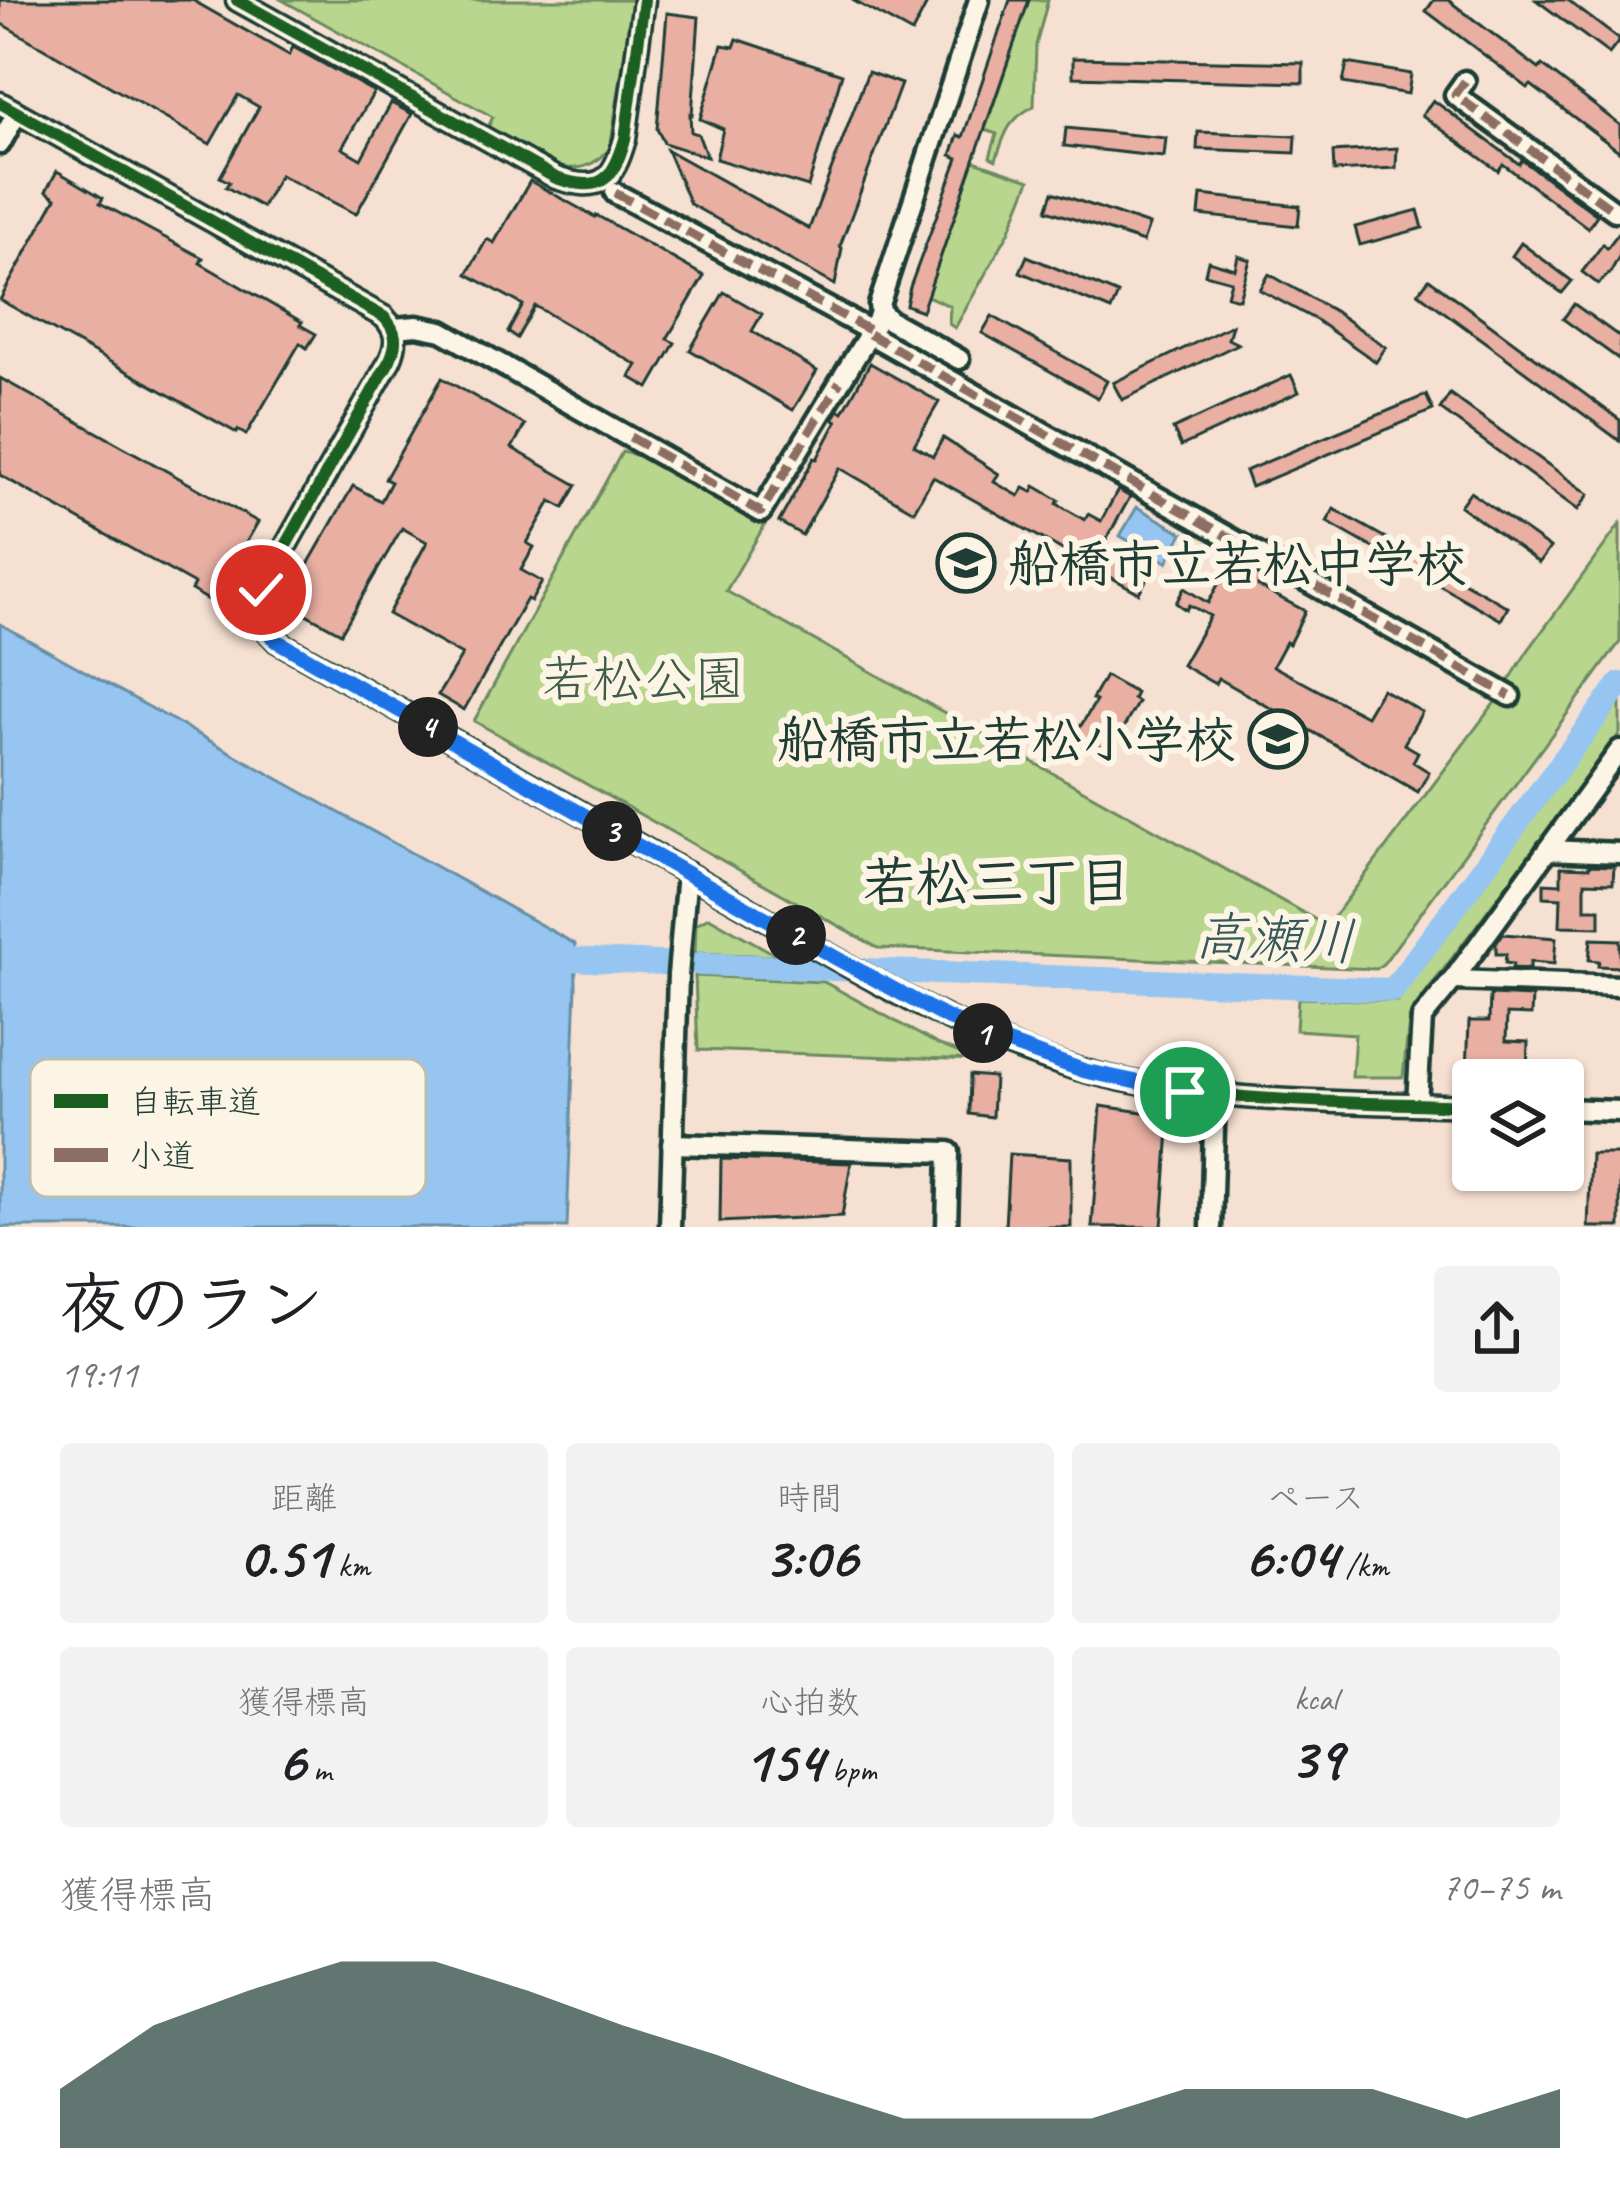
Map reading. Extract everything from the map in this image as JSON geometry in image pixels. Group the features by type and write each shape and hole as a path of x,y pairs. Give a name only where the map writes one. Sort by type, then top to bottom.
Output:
{"street":[{"path":"237,0 556,178 587,184 611,176 625,139 644,0"},
{"path":"394,328 442,331 761,512 880,311 979,0"},
{"path":"1465,81 1455,95 1615,212"},
{"path":"0,144 9,108 384,317 394,328 395,350 390,360 261,590 256,606 264,628 277,641 885,985 943,1016 1064,1064 1215,1096 1452,1105"},
{"path":"615,193 1510,696"},
{"path":"880,311 959,359"},
{"path":"1417,1104 1422,1018 1620,750"},
{"path":"1547,850 1620,853"},
{"path":"670,1227 678,975 687,873"},
{"path":"1454,980 1620,986"},
{"path":"1210,1227 1215,1096"},
{"path":"1584,1110 1620,1111"},
{"path":"672,1144 949,1152 947,1227"}],"green space":[{"path":"282,0 633,0 610,148 581,167 549,164 487,129 493,117"},
{"path":"1029,0 1048,0 1036,45 1034,106 1009,128 996,160 990,157 997,134 985,130"},
{"path":"974,161 1030,180 1009,232 955,328 949,324 950,306 927,296"},
{"name":"若松公園","path":"622,452 654,459 767,521 726,591 1327,926 1499,697 1620,524 1620,642 1376,969 878,948 474,721"},
{"path":"1620,697 1620,733 1414,1009 1403,1077 1352,1077 1355,1034 1296,1030 1298,998 1397,1001"},
{"path":"709,917 778,956 695,953 696,924"},
{"path":"695,976 824,982 937,1044 977,1060 698,1050"}],"water":[{"path":"1137,507 1183,533 1167,562 1120,536"},
{"path":"0,624 575,944 567,1227 0,1227"}],"building":[{"path":"0,0 192,0 289,55 293,47 374,92 342,148 361,159 391,103 412,114 356,214 280,175 262,207 226,187 229,182 220,177 259,107 238,95 210,144 0,23"},
{"path":"852,0 929,0 912,33"},
{"path":"1010,0 1029,0 922,311 906,305 910,287 958,158 951,155 958,135 963,137"},
{"path":"1434,0 1448,0 1620,125 1620,152 1426,11"},
{"path":"1536,0 1567,0 1620,40 1609,54"},
{"path":"667,13 699,17 691,132 698,134 707,157 664,143 657,129"},
{"path":"737,39 842,74 808,187 716,159 723,129 700,119 722,45 734,47"},
{"path":"1073,58 1303,63 1303,83 1073,77"},
{"path":"1347,63 1411,74 1408,94 1343,83"},
{"path":"868,72 901,84 840,246 835,285 690,204 667,150 809,229"},
{"path":"1433,100 1597,215 1588,228 1503,164 1498,171 1422,115"},
{"path":"1066,128 1166,138 1164,157 1064,146"},
{"path":"1198,132 1296,136 1295,153 1197,149"},
{"path":"1397,148 1396,168 1334,171 1333,152"},
{"path":"57,171 103,198 100,203 203,258 200,263 316,334 307,348 300,343 246,435 0,300 56,198 46,191"},
{"path":"530,181 704,276 667,339 675,343 649,388 630,377 637,365 535,306 517,338 508,332 523,305 467,274 487,239 494,243"},
{"path":"1053,192 1149,225 1143,242 1047,210"},
{"path":"1201,195 1300,206 1298,226 1199,215"},
{"path":"1418,210 1423,228 1360,245 1355,227"},
{"path":"1620,231 1620,255 1598,284 1582,272 1603,244 1607,248"},
{"path":"1521,243 1572,281 1562,293 1512,256"},
{"path":"1027,256 1118,294 1111,310 1020,272"},
{"path":"1238,256 1250,260 1239,299 1227,296 1231,281 1205,274 1208,261 1235,269"},
{"path":"1269,274 1386,347 1376,362 1316,320 1260,290"},
{"path":"1429,279 1620,420 1620,441 1418,293"},
{"path":"724,292 762,314 752,331 817,371 793,410 690,350"},
{"path":"1574,304 1620,337 1620,360 1563,319"},
{"path":"992,316 1107,381 1098,398 982,333"},
{"path":"1232,325 1228,339 1238,344 1122,400 1113,383"},
{"path":"870,363 939,402 914,445 933,456 943,438 999,474 994,482 1019,496 1024,488 1032,492 1035,486 1085,520 1088,514 1101,521 1118,490 1130,497 1104,544 1151,571 1139,593 933,477 914,511 840,468 802,535 779,522 837,421 833,419 839,410 843,412"},
{"path":"1291,375 1299,392 1181,446 1173,429"},
{"path":"0,378 258,522 212,602 191,590 194,584 0,475"},
{"path":"442,378 525,425 512,448 577,485 564,508 551,501 527,543 534,547 521,570 542,582 531,601 527,599 464,710 438,695 462,655 388,614 427,542 402,528 341,633 295,608 291,594 353,486 381,501 391,482 385,479"},
{"path":"1450,394 1589,494 1578,510 1440,409"},
{"path":"1426,395 1433,410 1251,487 1245,471"},
{"path":"1470,492 1550,548 1539,563 1460,506"},
{"path":"1334,509 1508,607 1501,620 1327,522"},
{"path":"1231,561 1263,578 1258,586 1305,611 1273,666 1366,716 1382,689 1422,712 1404,744 1418,752 1413,762 1429,772 1418,792 1218,678 1215,684 1182,665 1210,616 1176,603 1184,588 1208,603"},
{"path":"1105,676 1136,693 1133,699 1138,702 1110,752 1086,739 1074,759 1064,753 1096,701 1092,699"},
{"path":"1614,866 1613,883 1585,882 1585,909 1600,909 1600,927 1560,926 1561,898 1544,897 1544,883 1561,884 1561,867"},
{"path":"1503,934 1556,938 1554,964 1530,962 1530,969 1512,968 1513,964 1505,963 1506,954 1496,954 1496,943"},
{"path":"1591,939 1620,940 1620,967 1598,966 1599,961 1589,960"},
{"path":"1490,995 1532,997 1531,1015 1507,1014 1506,1041 1528,1042 1527,1059 1467,1059 1469,1021 1489,1021"},
{"path":"970,1075 994,1077 992,1117 969,1114"},
{"path":"1101,1106 1170,1116 1162,1227 1092,1227"},
{"path":"1009,1154 1071,1158 1071,1227 1005,1227"},
{"path":"1591,1154 1620,1154 1620,1227 1588,1227"},
{"path":"721,1159 851,1163 842,1216 720,1222"}],"waterway":[{"name":"高瀬川","path":"700,964 1393,990 1620,684"},
{"name":"高瀬川","path":"544,958 685,964"}],"marked path":[{"path":"1465,81 1455,95 1615,211"},
{"path":"615,193 871,331"},
{"path":"869,334 1510,696"},
{"path":"630,437 761,512 840,382"}],"cycle path":[{"path":"237,0 556,178 584,184 610,174 625,139 644,0"},
{"path":"0,103 384,317 392,327 395,342 390,360 261,590 260,618 277,641 893,991 1035,1055 1133,1082 1229,1096 1452,1105"}],"place":[{"name":"船橋市立若松中学校","path":"966,563"},
{"name":"船橋市立若松小学校","path":"1278,739"}],"district":[{"name":"若松三丁目","path":"997,881"}],"route":[{"path":"261,590 258,617 277,641 836,958 943,1016 1007,1043 1085,1071 1185,1092"}]}
